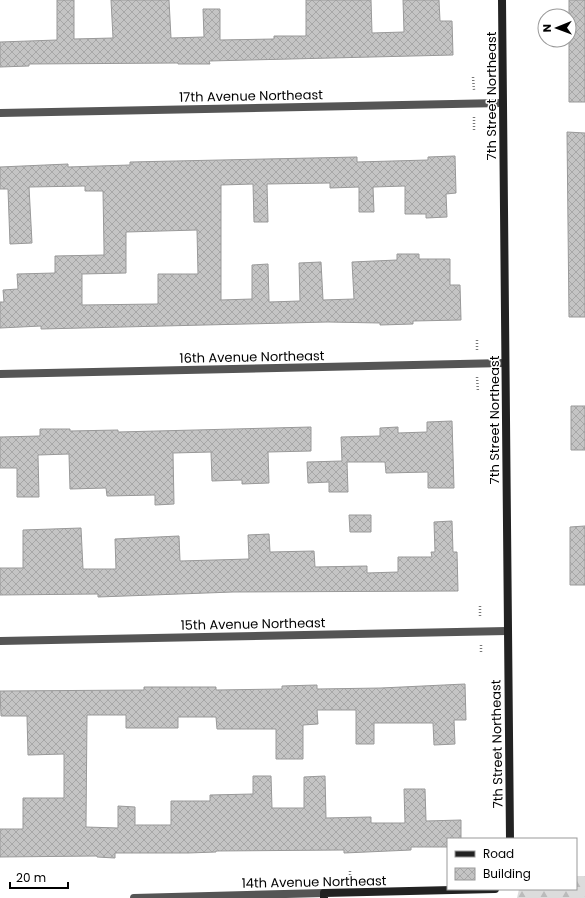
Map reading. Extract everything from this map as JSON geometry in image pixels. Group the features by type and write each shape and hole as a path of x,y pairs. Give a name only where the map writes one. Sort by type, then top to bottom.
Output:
{"street":[{"name":"7th Street Northeast","path":"502,0 510,838"},
{"name":"17th Avenue Northeast","path":"0,113 502,103"},
{"name":"16th Avenue Northeast","path":"0,374 505,363"},
{"name":"15th Avenue Northeast","path":"0,641 507,631"},
{"name":"14th Avenue Northeast","path":"134,898 324,896 471,890"}],"green space":[{"path":"577,876 585,876 585,898 517,898 519,890 577,890"}],"building":[{"path":"57,0 74,0 74,39 113,38 111,0 169,0 171,38 204,37 203,9 220,9 220,40 274,39 274,36 306,36 306,0 371,0 372,33 404,32 403,0 439,0 440,21 452,21 453,55 209,61 210,64 29,64 29,66 0,67 0,42 57,40"},
{"path":"569,0 585,0 585,102 569,102 569,48 577,48 577,8 569,8"},
{"path":"567,132 585,133 585,317 569,317"},
{"path":"455,156 456,193 446,194 447,217 426,218 426,214 405,214 405,186 373,187 374,212 359,212 359,187 330,188 330,183 267,184 268,222 254,222 253,184 221,185 221,300 252,299 252,265 268,264 269,302 300,301 299,263 321,262 323,300 354,299 352,262 397,260 397,254 419,254 419,259 450,259 450,285 460,285 461,320 413,321 413,324 380,325 380,323 328,322 41,329 41,326 0,328 0,302 4,302 3,290 18,289 17,274 55,273 55,256 104,255 104,249 103,191 85,191 85,186 29,187 32,243 10,244 8,189 0,189 0,167 68,164 68,167 130,165 130,162 357,157 357,162 428,160 428,157","holes":["197,230 198,274 158,274 158,304 82,305 82,274 126,273 126,232"]},
{"path":"571,406 585,406 585,450 571,450"},
{"path":"452,421 454,488 428,488 428,472 386,473 385,462 347,462 348,492 329,492 329,482 308,483 307,462 342,461 341,437 380,436 380,428 398,427 398,433 427,432 427,422"},
{"path":"311,427 311,451 268,452 269,483 242,484 242,480 212,481 211,452 173,453 174,504 155,505 155,495 107,496 106,488 70,489 69,454 38,455 39,497 17,497 17,468 0,468 0,437 40,436 40,429 70,429 70,431 118,430 118,432"},
{"path":"349,515 371,515 371,532 350,532"},
{"path":"452,521 453,552 457,552 458,591 233,592 98,597 98,594 0,595 0,568 23,568 23,530 81,528 83,569 116,569 115,539 179,536 180,561 249,559 248,535 269,534 270,552 314,551 315,567 367,566 367,573 398,572 398,557 432,557 431,552 435,552 434,522"},
{"path":"585,526 585,585 570,585 570,527"},
{"path":"465,684 466,720 454,720 455,744 434,745 433,723 374,723 374,744 356,744 356,710 317,710 318,724 303,725 303,759 276,759 276,729 217,729 216,717 178,717 178,728 126,728 126,715 87,715 86,827 118,828 118,806 135,807 135,825 171,825 171,801 210,801 210,795 253,794 253,776 271,776 272,808 304,808 304,777 325,776 326,818 371,817 371,823 405,823 404,789 425,789 426,821 461,820 461,838 447,838 447,847 411,847 411,850 344,853 344,850 216,851 188,853 115,853 115,858 97,856 0,857 0,829 23,829 23,798 64,798 64,754 28,755 27,716 1,716 0,691 144,690 144,687 216,687 216,690 282,689 282,686 317,685 317,689"}]}
